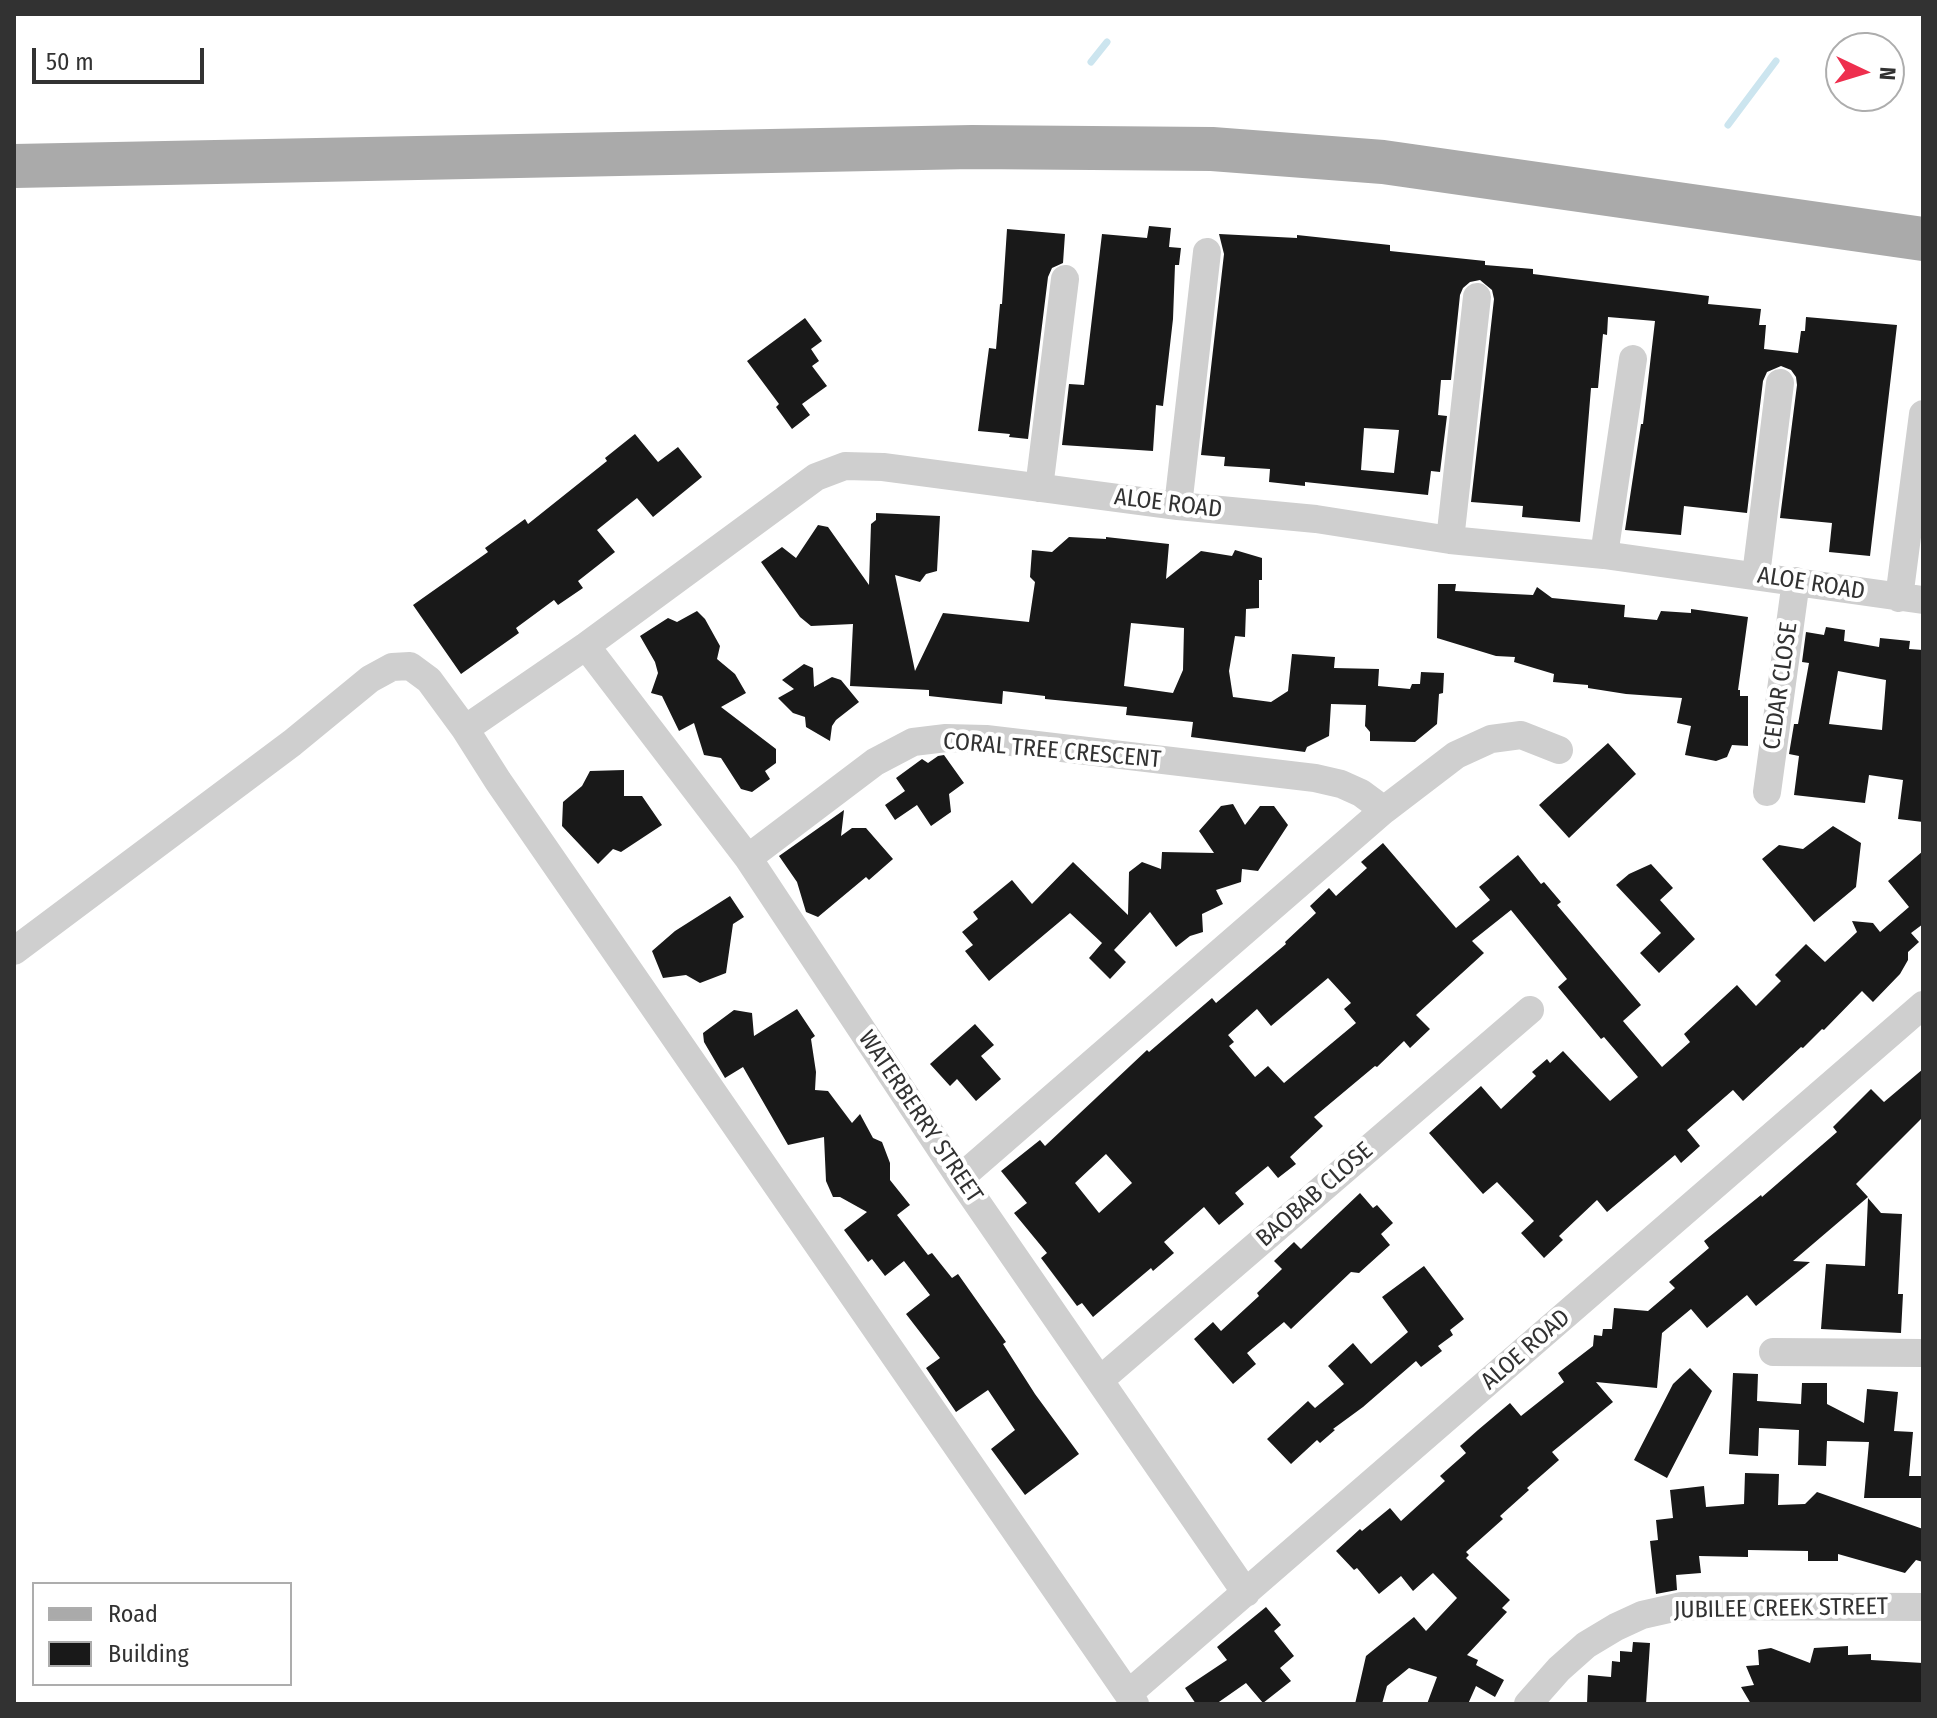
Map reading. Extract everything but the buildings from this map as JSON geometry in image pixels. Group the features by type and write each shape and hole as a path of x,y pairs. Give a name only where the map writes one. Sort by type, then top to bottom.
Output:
{"main road":[{"path":"14,166 972,147 1212,149 1383,162 1923,239"}],"street":[{"path":"1178,506 1207,252"},
{"path":"1039,488 1065,279"},
{"path":"1450,540 1477,297"},
{"path":"1604,555 1633,359"},
{"path":"1756,575 1780,383"},
{"path":"1911,599 1923,414"},
{"name":"ALOE ROAD","path":"476,721 586,646 816,477 845,466 883,467 1178,506 1316,519 1450,540 1604,555 1756,575 1911,599"},
{"name":"CEDAR CLOSE","path":"1767,792 1796,581"},
{"name":"WATERBERRY STREET","path":"586,646 748,858 960,1178 1246,1593"},
{"path":"14,951 292,743 370,679 404,664 418,671 476,721 498,781 1132,1699"},
{"path":"960,1178 1384,810 1456,755 1491,739 1521,735 1559,750"},
{"name":"CORAL TREE CRESCENT","path":"748,858 875,762 913,742 946,738 986,739 1315,778 1361,793 1384,810"},
{"name":"ALOE ROAD","path":"1132,1699 1246,1593 1923,1005"},
{"name":"BAOBAB CLOSE","path":"1100,1380 1530,1010"},
{"path":"1773,1352 1923,1352"},
{"name":"JUBILEE CREEK STREET","path":"1528,1704 1550,1678 1586,1645 1642,1615 1682,1606 1923,1607"}],"waterway":[{"path":"1091,62 1107,42"},
{"path":"1728,125 1776,61"}]}
